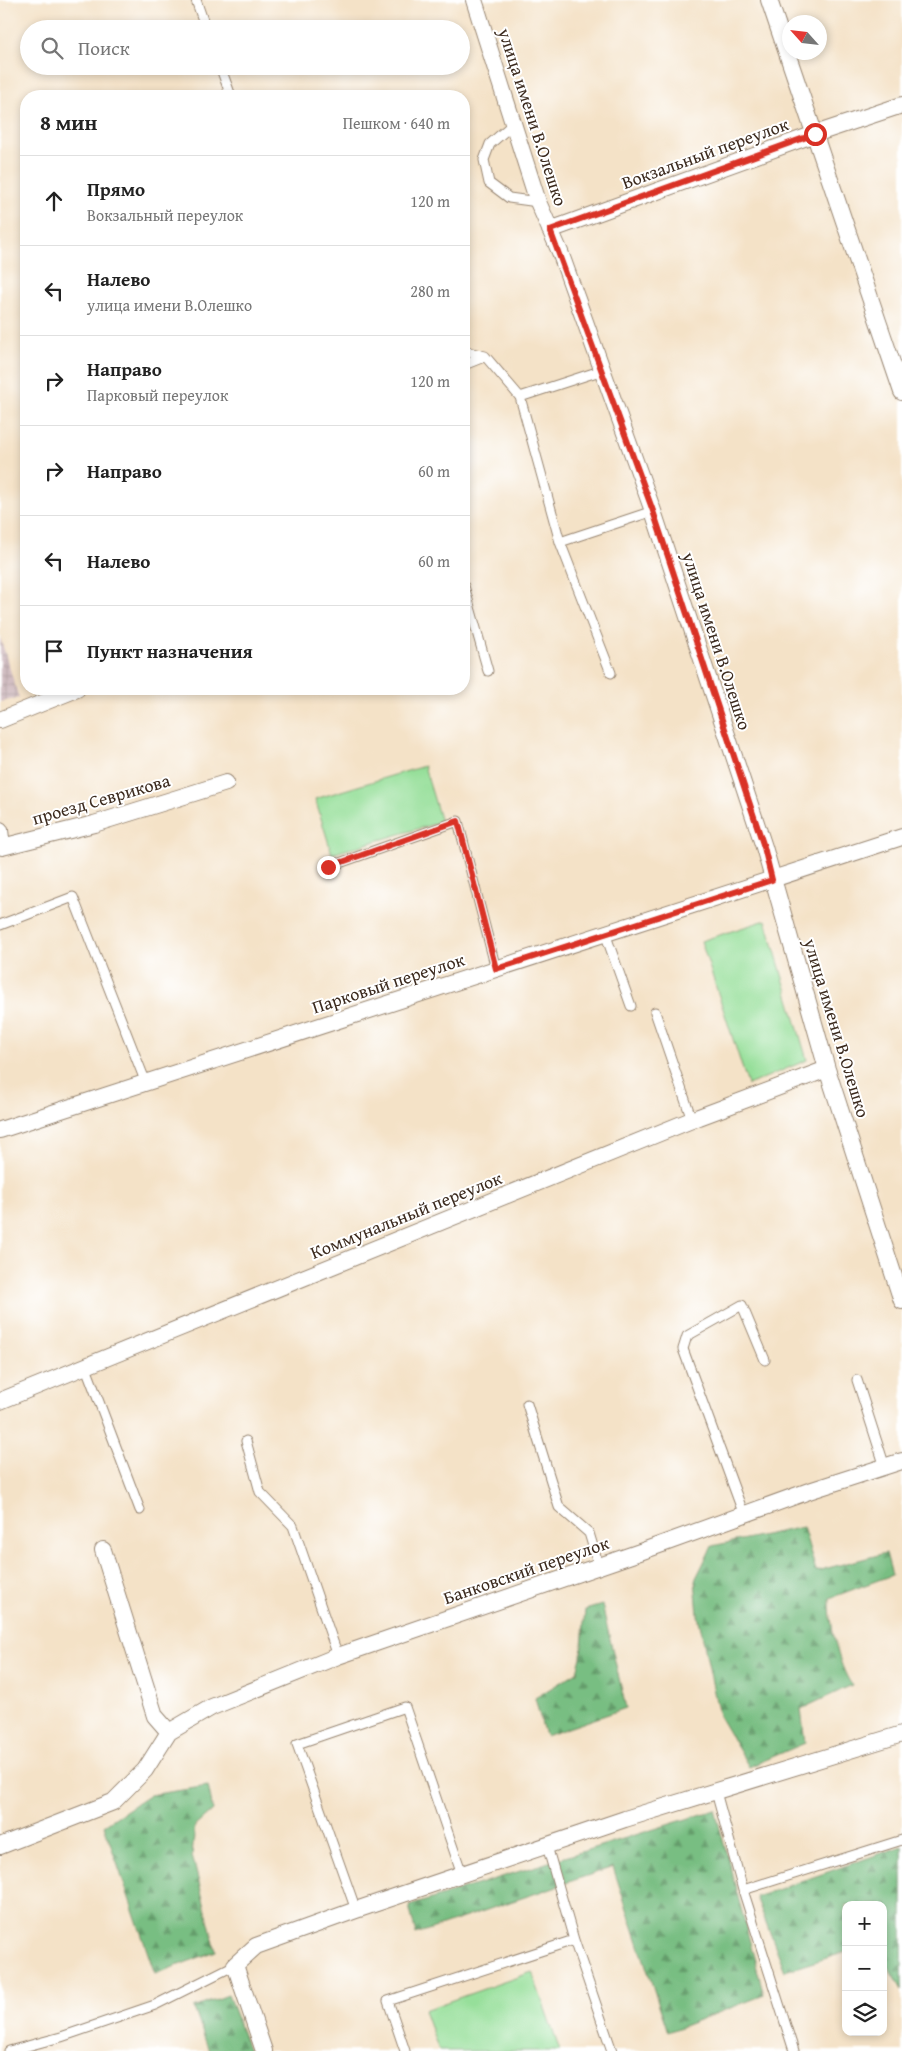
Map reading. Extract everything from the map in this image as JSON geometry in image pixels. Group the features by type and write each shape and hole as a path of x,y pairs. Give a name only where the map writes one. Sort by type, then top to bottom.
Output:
{"street":[{"name":"улица имени В.Олешко","path":"474,0 538,202 603,370 653,511 764,847 827,1069 902,1301"},
{"path":"769,0 902,392"},
{"name":"Вокзальный переулок","path":"550,230 815,134 902,105"},
{"path":"0,720 62,695"},
{"name":"проезд Севрикова","path":"0,830 2,847 94,824 226,783"},
{"name":"Парковый переулок","path":"0,1130 902,837"},
{"name":"Коммунальный переулок","path":"0,1401 84,1364 692,1120 827,1069"},
{"name":"Банковский переулок","path":"0,1846 114,1802 145,1770 169,1732 212,1707 338,1656 809,1491 902,1461"},
{"path":"103,1550 155,1716 169,1732"},
{"path":"264,2051 235,1965 256,1946 356,1910 547,1846 716,1792 901,1738"}],"lane":[{"path":"196,0 203,20"},
{"path":"223,75 229,90"},
{"path":"513,124 490,144 484,160 489,183 509,198 538,202"},
{"path":"470,352 485,356 520,397 560,542 611,673"},
{"path":"470,362 485,356"},
{"path":"520,397 603,370"},
{"path":"560,542 653,511"},
{"path":"470,607 488,671"},
{"path":"328,867 458,821 496,969"},
{"path":"0,925 73,897 146,1082"},
{"path":"605,933 631,1006"},
{"path":"655,1012 692,1120"},
{"path":"744,1515 683,1349 687,1336 742,1305 765,1360"},
{"path":"84,1364 140,1510"},
{"path":"857,1380 886,1467"},
{"path":"527,1404 559,1506 589,1533 599,1566"},
{"path":"246,1441 260,1492 293,1526 338,1656"},
{"path":"356,1910 297,1744 405,1707 462,1874"},
{"path":"716,1792 743,1890 794,2051"},
{"path":"743,1890 902,1840"},
{"path":"547,1846 574,1940 612,2051"},
{"path":"405,2051 388,2001 574,1940"},
{"path":"10,2051 61,2037 155,2005 235,1965"}],"shaded area":[{"path":"0,637 19,698 0,702"}],"green space":[{"path":"424,766 441,822 332,854 315,799"},
{"path":"766,920 807,1060 748,1085 701,941"},
{"path":"803,1527 816,1571 886,1553 892,1575 830,1598 835,1643 847,1677 852,1685 801,1709 805,1743 749,1767 719,1716 698,1615 695,1580 712,1546"},
{"path":"602,1605 626,1708 545,1736 535,1698 577,1672 581,1657 585,1610"},
{"path":"208,1786 213,1810 195,1826 192,1855 216,1951 155,1974 104,1825 150,1795"},
{"path":"715,1810 764,1995 668,2032 613,1867 416,1934 409,1906"},
{"path":"902,1846 902,1990 887,1963 887,1901 842,1901 842,1953 785,1971 756,1897"},
{"path":"532,1972 560,2051 439,2051 424,2010"},
{"path":"228,1995 249,2051 209,2051 194,2008"}],"route":[{"path":"328,867 458,821 496,969 772,880 764,847 653,511 560,252 550,230 815,134"}]}
